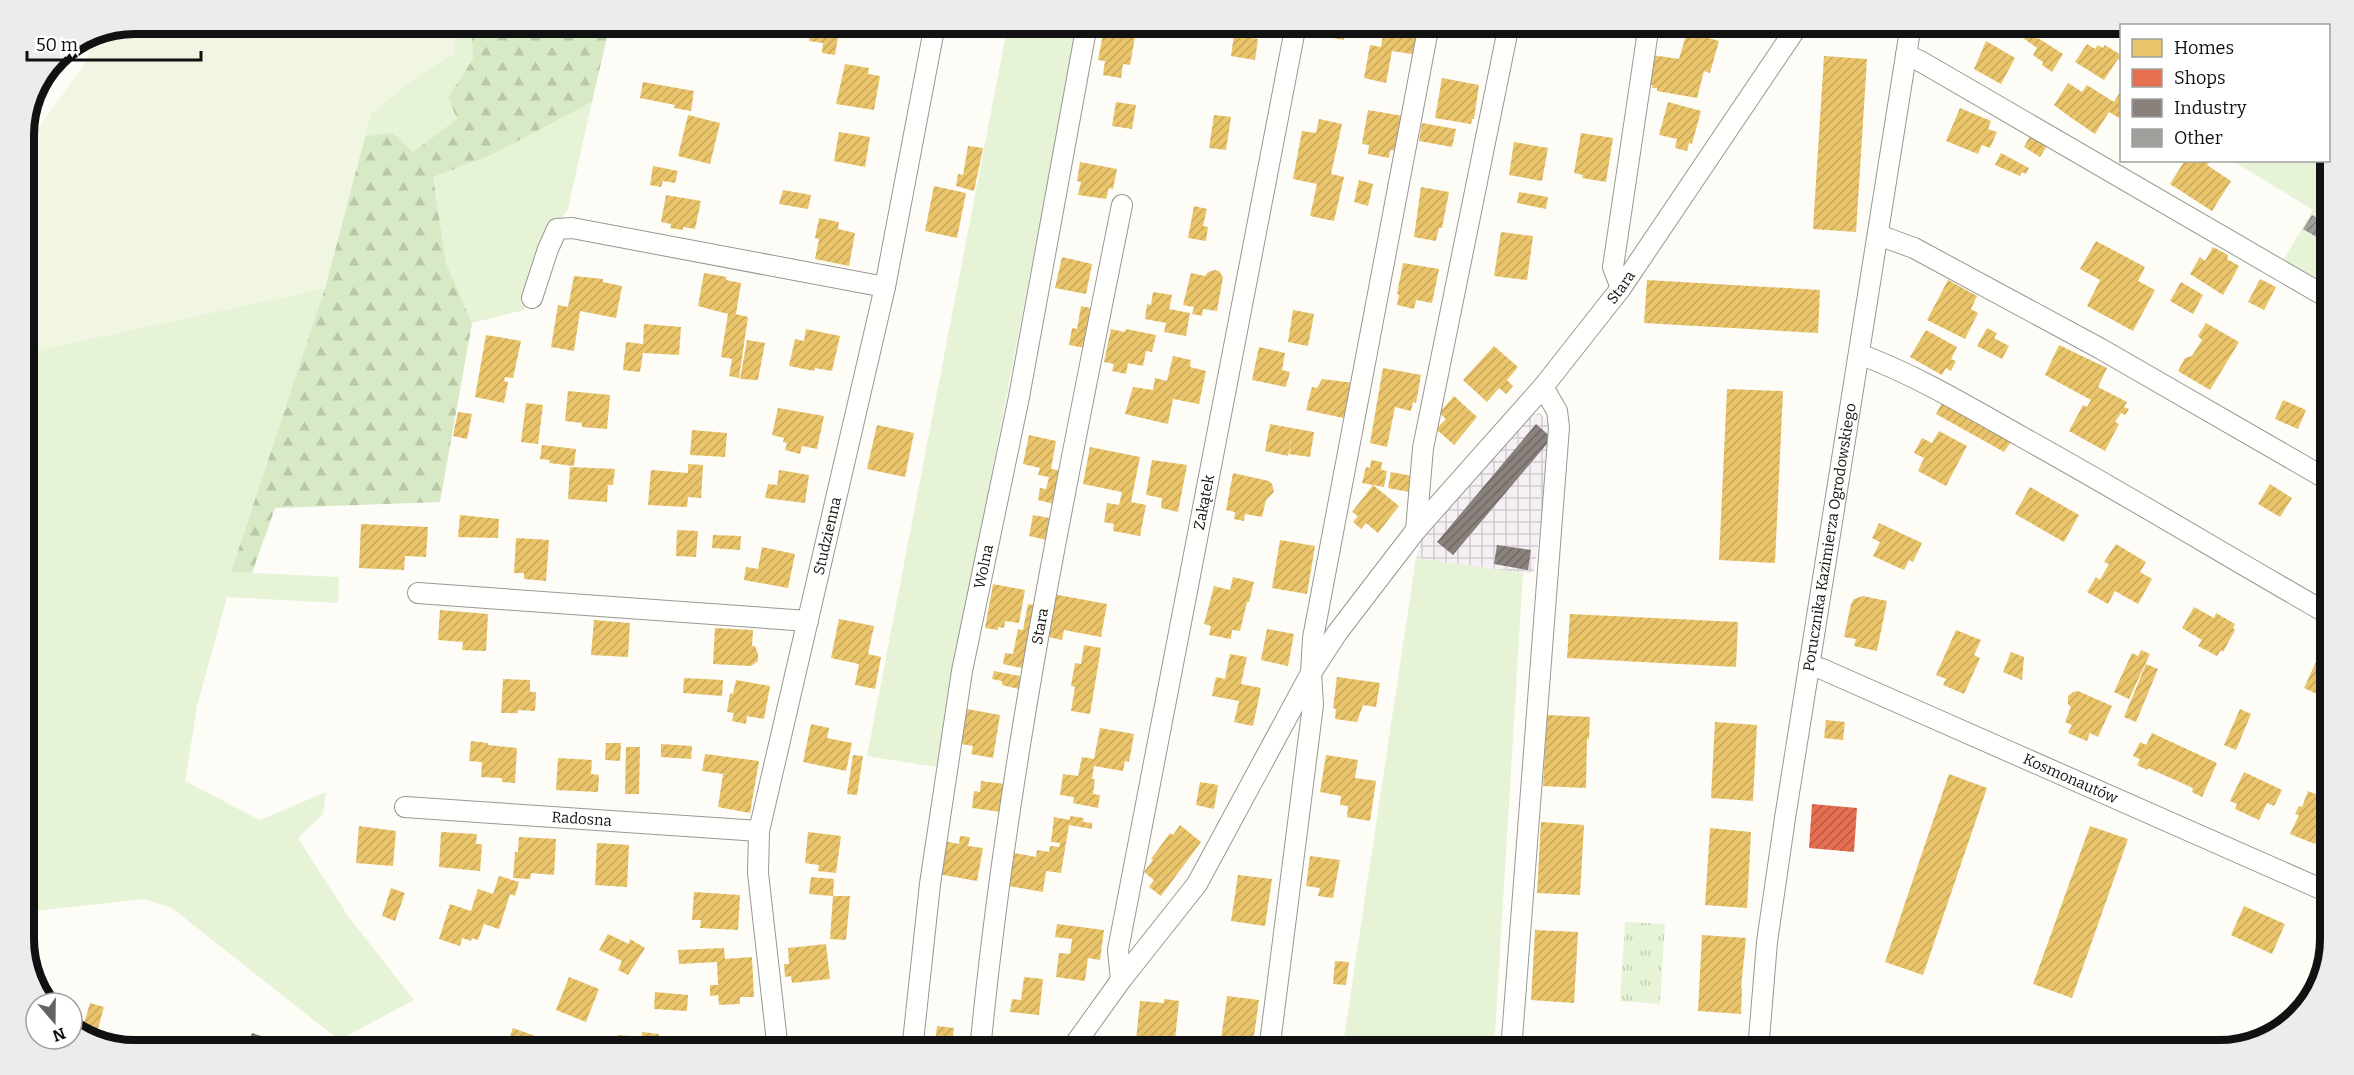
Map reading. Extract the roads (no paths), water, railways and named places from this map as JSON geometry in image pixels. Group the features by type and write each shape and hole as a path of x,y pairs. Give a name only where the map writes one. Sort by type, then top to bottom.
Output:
{"street":[{"name":"Studzienna","path":"777,1040 758,873 759,831 885,287 933,34"},
{"name":"Wolna","path":"913,1040 930,884 962,671 1019,397 1085,34"},
{"name":"Zakątek","path":"1121,980 1118,950 1294,34"},
{"path":"1270,1040 1313,705 1311,673 1313,638 1427,34"},
{"path":"1416,530 1423,448 1507,34"},
{"path":"1620,288 1613,267 1648,34"},
{"name":"Stara","path":"1078,1040 1121,980 1197,884 1311,673 1337,633 1416,530 1543,387 1620,288 1792,34"},
{"name":"Porucznika Kazimierza Ogrodowskiego","path":"1759,1040 1767,942 1909,34"},
{"path":"1906,55 1920,60 2319,293"},
{"name":"Stara","path":"981,1040 990,942 1024,715 1062,505 1122,205"},
{"path":"532,298 557,229 572,228 885,287"},
{"path":"1878,235 1914,248 2091,343 2319,475"},
{"path":"1859,354 1889,365 1944,394 2119,491 2320,609"},
{"path":"1512,1040 1559,427 1557,411 1543,387"},
{"path":"418,593 808,621"},
{"name":"Kosmonautów","path":"1809,665 2320,889"},
{"name":"Radosna","path":"405,807 759,831"}]}
